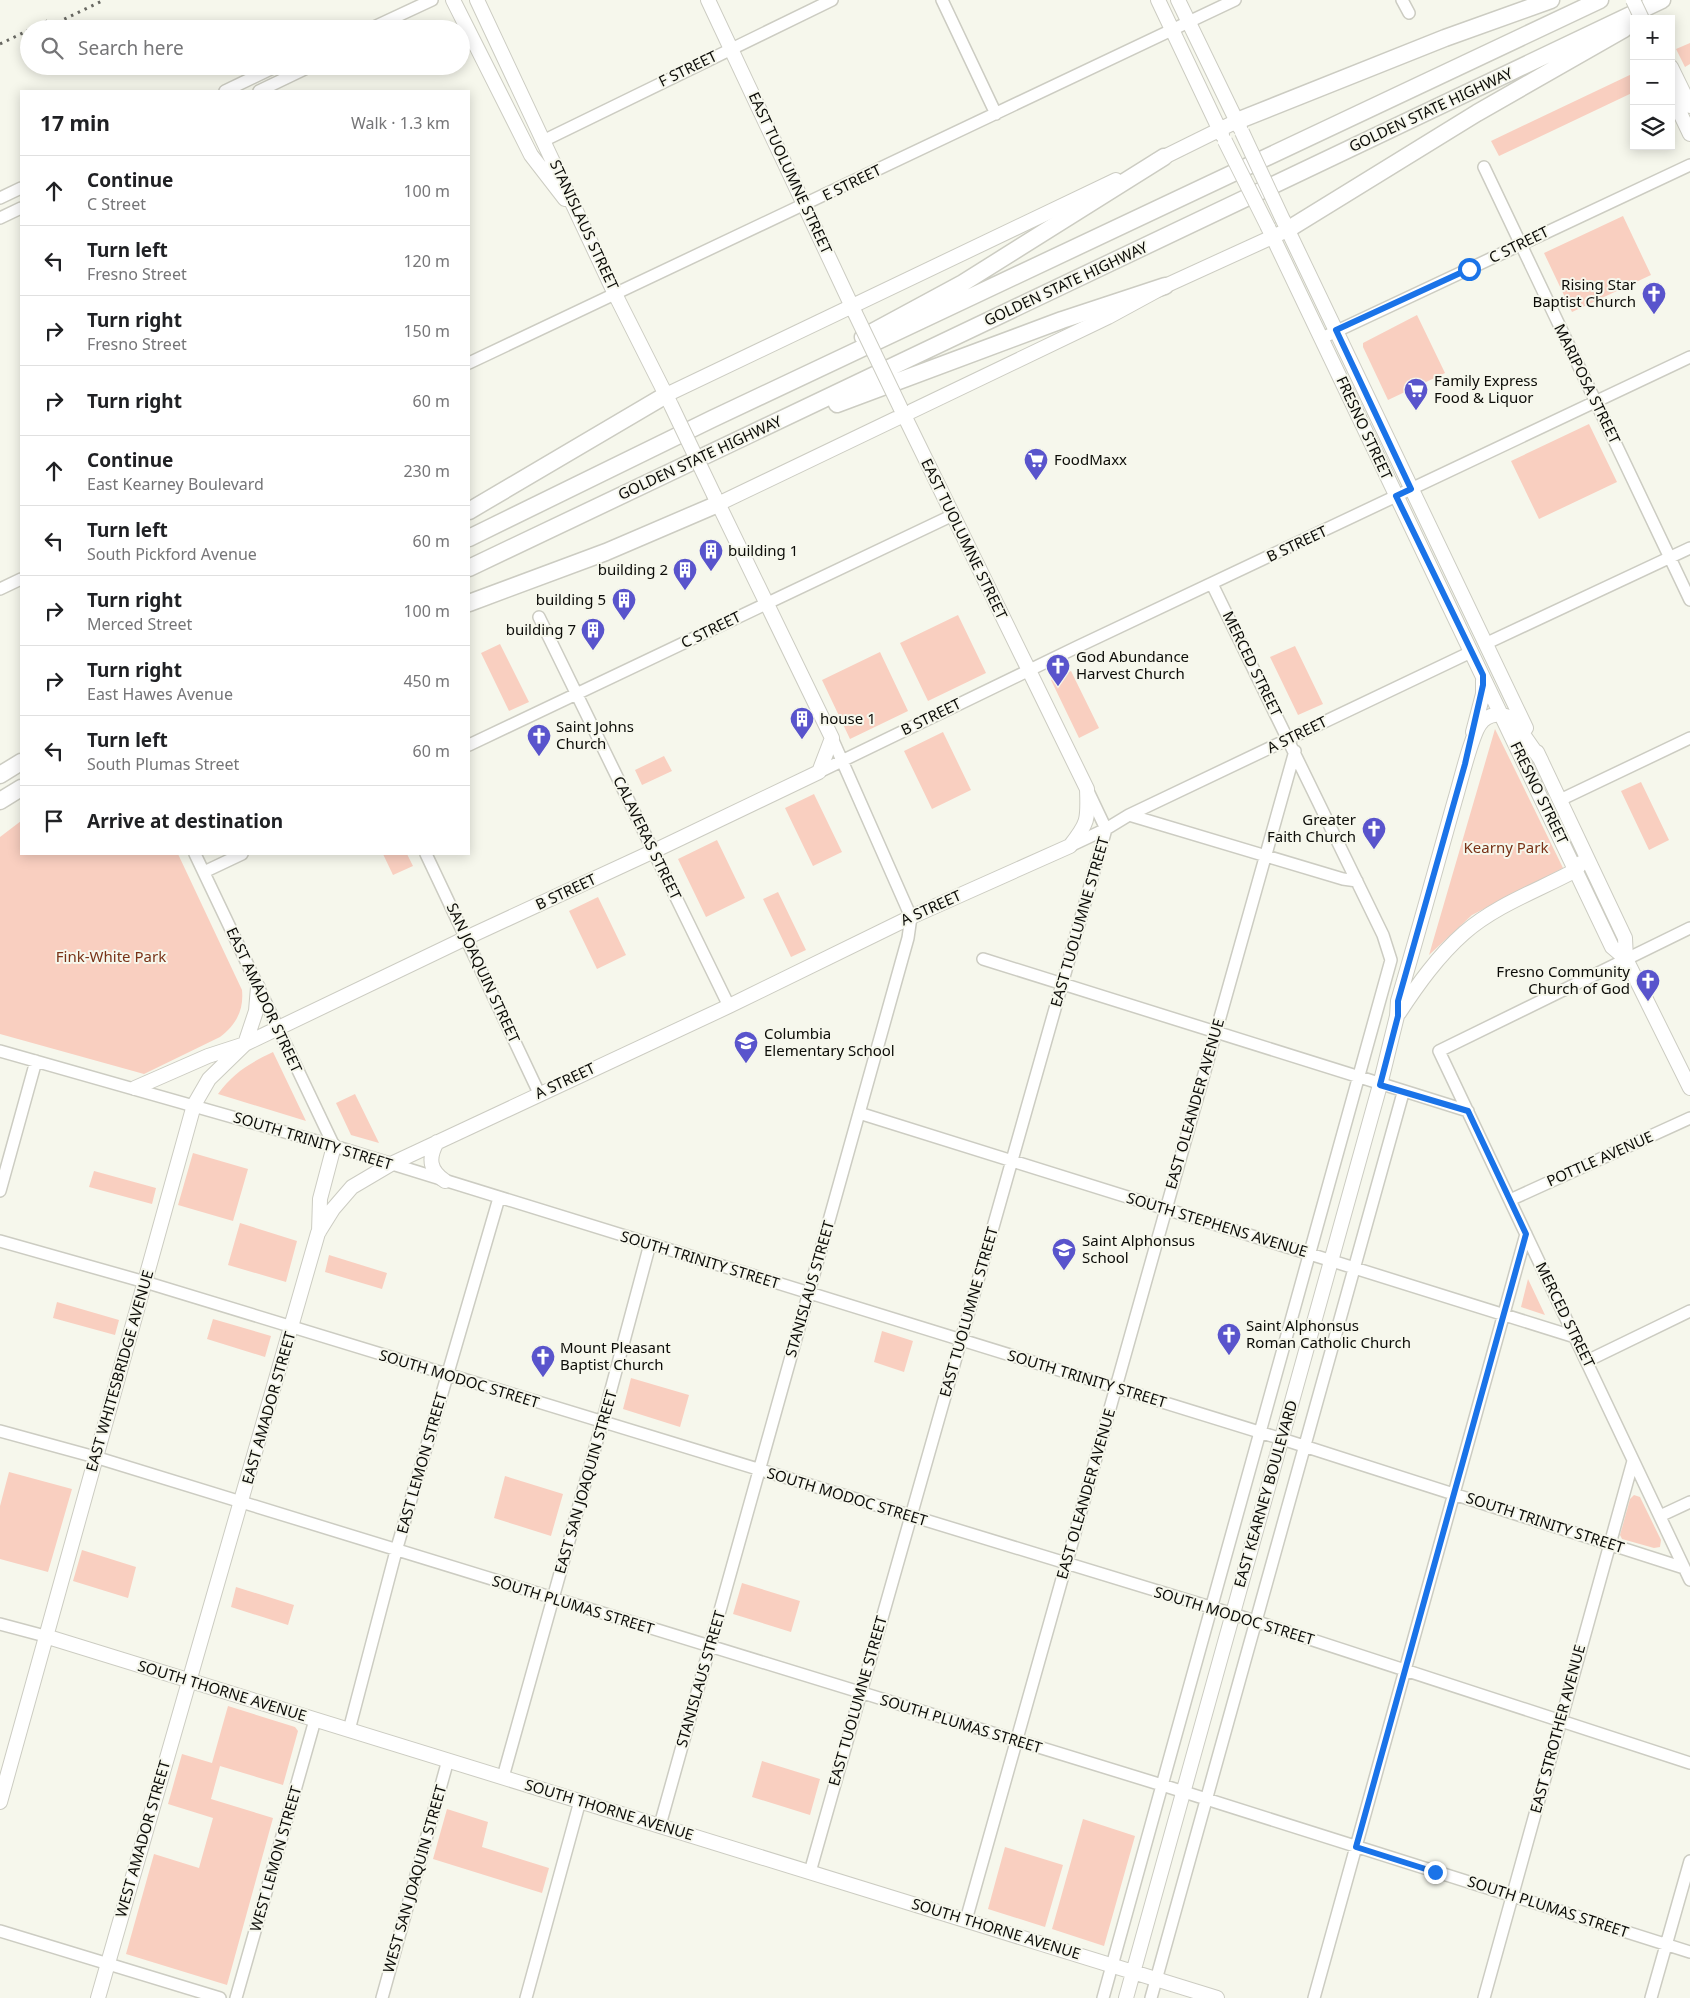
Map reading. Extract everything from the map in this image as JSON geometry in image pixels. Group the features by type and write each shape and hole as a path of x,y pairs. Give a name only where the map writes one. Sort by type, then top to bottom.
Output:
{"highway":[{"path":"1240,126 1445,38 1551,0"},
{"name":"GOLDEN STATE HIGHWAY","path":"470,538 712,419 1600,0"},
{"name":"GOLDEN STATE HIGHWAY","path":"470,568 1662,0"},
{"path":"1649,15 1675,0"},
{"path":"1278,229 1630,25"},
{"path":"712,419 962,283 1164,157"},
{"path":"732,443 1062,320 1165,286"},
{"path":"470,510 669,400"},
{"path":"470,603 606,552 716,500"},
{"path":"0,775 20,763"},
{"path":"0,801 20,789"}],"main road":[{"path":"453,0 463,20"},
{"name":"STANISLAUS STREET","path":"477,0 545,140 615,294 669,400 765,604 832,738"},
{"name":"EAST TUOLUMNE STREET","path":"708,0 853,310 1087,789"},
{"name":"FRESNO STREET","path":"1158,0 1222,134 1336,330 1625,938 1626,959"},
{"name":"FRESNO STREET","path":"1178,0 1240,126 1278,229 1322,338 1396,496 1612,947 1626,959 1690,1088"},
{"path":"1633,0 1640,15"},
{"path":"470,34 531,155 579,218"},
{"path":"1675,75 1690,106"},
{"path":"1675,102 1690,134"},
{"path":"669,400 1164,157 1240,126"},
{"path":"716,500 1108,317 1278,229"},
{"path":"1465,764 1483,694 1483,675"},
{"path":"1500,714 1513,720 1541,760"},
{"name":"EAST KEARNEY BOULEVARD","path":"1126,1998 1380,1085 1398,1016 1398,1001 1465,764 1480,724 1490,716 1500,714"},
{"path":"819,772 832,738"},
{"name":"B STREET","path":"194,1105 209,1079 245,1044 466,938 654,852 819,772"},
{"path":"1070,846 1085,826 1088,816 1087,789"},
{"name":"A STREET","path":"391,1164 539,1093 729,1006 911,917 1070,846"},
{"path":"1576,870 1584,850"},
{"name":"EAST KEARNEY BOULEVARD","path":"1398,1016 1440,957 1465,932 1505,906 1576,870"},
{"path":"136,1088 208,1056 245,1044 256,1011 258,987"},
{"name":"EAST WHITESBRIDGE AVENUE","path":"0,1802 194,1105"},
{"path":"437,1142 431,1152 430,1162 435,1174 445,1181"},
{"path":"318,1233 320,1200 334,1146"},
{"name":"EAST AMADOR STREET","path":"188,1680 242,1503 318,1233 333,1209 352,1187 391,1164"},
{"name":"SOUTH THORNE AVENUE","path":"45,1636 1217,1998"},
{"name":"WEST AMADOR STREET","path":"98,1998 188,1680"}],"street":[{"path":"388,20 432,0"},
{"name":"F STREET","path":"545,140 832,0"},
{"path":"942,0 996,114"},
{"name":"E STREET","path":"470,363 1235,0"},
{"path":"1402,0 1409,13"},
{"path":"227,90 258,75"},
{"path":"261,90 292,75"},
{"name":"C STREET","path":"1322,338 1690,165"},
{"name":"MARIPOSA STREET","path":"1484,168 1690,600"},
{"path":"0,198 20,188"},
{"path":"0,218 20,208"},
{"name":"B STREET","path":"819,772 1028,670 1690,357"},
{"name":"C STREET","path":"470,745 953,515"},
{"path":"1485,644 1690,548"},
{"path":"0,589 20,579"},
{"name":"MERCED STREET","path":"1212,584 1295,751 1389,951 1390,968 1359,1078"},
{"name":"CALAVERAS STREET","path":"539,617 729,1006"},
{"name":"A STREET","path":"1070,846 1106,829 1129,815 1471,652"},
{"path":"832,738 911,917"},
{"path":"1560,800 1690,738"},
{"name":"EAST OLEANDER AVENUE","path":"966,1920 1295,751"},
{"name":"EAST TUOLUMNE STREET","path":"810,1872 1106,829 1087,789"},
{"path":"1129,815 1264,856 1357,881"},
{"name":"EAST AMADOR STREET","path":"196,855 334,1146"},
{"path":"204,872 240,855"},
{"name":"SAN JOAQUIN STREET","path":"426,855 539,1093"},
{"name":"STANISLAUS STREET","path":"660,1825 908,938 911,917"},
{"path":"1626,959 1690,928"},
{"path":"983,958 1380,1085 1468,1111"},
{"name":"MERCED STREET","path":"1626,959 1439,1051 1690,1580"},
{"name":"SOUTH TRINITY STREET","path":"0,1051 136,1088 334,1146 1260,1432 1684,1568"},
{"path":"0,1191 36,1061"},
{"name":"EAST KEARNEY BOULEVARD","path":"1103,1998 1359,1078"},
{"name":"EAST KEARNEY BOULEVARD","path":"1151,1998 1403,1092"},
{"name":"SOUTH STEPHENS AVENUE","path":"859,1113 1575,1337"},
{"name":"POTTLE AVENUE","path":"1510,1200 1690,1118"},
{"name":"EAST LEMON STREET","path":"349,1730 396,1551 499,1198"},
{"path":"1314,1998 1526,1234"},
{"name":"SOUTH MODOC STREET","path":"0,1241 145,1282 759,1471 1233,1614 1690,1763"},
{"name":"EAST SAN JOAQUIN STREET","path":"503,1777 650,1244"},
{"path":"1587,1361 1690,1312"},
{"name":"SOUTH PLUMAS STREET","path":"0,1432 95,1457 1162,1785 1690,1952"},
{"name":"EAST STROTHER AVENUE","path":"1484,1998 1633,1461"},
{"path":"1660,1516 1690,1502"},
{"name":"SOUTH THORNE AVENUE","path":"0,1624 45,1636"},
{"name":"WEST LEMON STREET","path":"236,1998 315,1720"},
{"name":"WEST SAN JOAQUIN STREET","path":"382,1998 448,1760"},
{"path":"526,1998 580,1801"},
{"path":"1651,1998 1690,1861"},
{"path":"0,1931 220,1998"}],"green space":[{"path":"1690,43 1690,64 1685,67 1676,49"},
{"path":"1630,75 1630,94 1499,156 1491,141"},
{"path":"1623,216 1651,275 1572,312 1544,253"},
{"path":"1417,315 1445,373 1388,400 1363,347 1363,343"},
{"path":"1589,424 1617,482 1539,519 1511,461"},
{"path":"958,615 986,673 928,701 900,643"},
{"path":"500,644 529,702 509,711 481,653"},
{"path":"1295,646 1323,704 1298,715 1270,657"},
{"path":"880,652 908,711 850,739 822,680"},
{"path":"1071,671 1099,728 1079,738 1051,680"},
{"name":"Kearny Park","path":"1495,729 1563,868 1472,915 1429,955"},
{"path":"943,732 971,790 932,809 904,751"},
{"path":"664,756 672,771 642,785 635,770"},
{"path":"1641,782 1669,840 1649,850 1621,791"},
{"path":"814,794 842,852 813,866 785,808"},
{"name":"Fink-White Park","path":"20,822 20,855 178,855 242,990 242,1004 235,1022 220,1037 144,1074 0,1034 0,837"},
{"path":"717,840 745,898 706,917 678,859"},
{"path":"383,855 408,855 413,866 393,875"},
{"path":"778,892 806,950 791,957 763,899"},
{"path":"598,897 626,955 597,969 569,911"},
{"path":"273,1052 306,1121 218,1094 242,1069"},
{"path":"355,1094 379,1143 351,1135 336,1103"},
{"path":"193,1153 248,1169 233,1221 178,1205"},
{"path":"94,1171 156,1188 152,1204 89,1187"},
{"path":"240,1223 297,1241 286,1282 228,1265"},
{"path":"329,1255 387,1273 382,1289 325,1272"},
{"path":"1528,1279 1545,1315 1521,1307"},
{"path":"57,1302 119,1320 115,1335 53,1318"},
{"path":"213,1319 271,1336 265,1357 207,1339"},
{"path":"882,1331 913,1341 904,1372 874,1362"},
{"path":"631,1378 689,1395 680,1427 623,1409"},
{"path":"9,1472 72,1489 48,1572 0,1559 0,1506"},
{"path":"505,1476 563,1494 551,1536 494,1518"},
{"path":"1634,1495 1640,1497 1661,1540 1660,1547 1654,1548 1622,1539 1620,1535 1630,1499"},
{"path":"82,1550 136,1567 128,1598 73,1581"},
{"path":"742,1583 800,1601 791,1632 733,1614"},
{"path":"236,1587 294,1605 288,1625 231,1607"},
{"path":"228,1706 295,1727 298,1731 283,1785 220,1766 211,1799 273,1818 227,1985 126,1954 154,1854 199,1868 213,1818 168,1804 182,1754 212,1763"},
{"path":"762,1761 820,1779 810,1815 752,1797"},
{"path":"447,1809 488,1822 482,1847 549,1868 542,1893 433,1859"},
{"path":"1083,1819 1135,1836 1104,1946 1052,1929"},
{"path":"1005,1847 1063,1865 1045,1927 988,1909"}],"railway":[{"path":"63,20 104,0"},
{"path":"0,44 20,34"}],"place":[{"name":"Rising Star Baptist Church","path":"1654,315"},
{"name":"Family Express Food & Liquor","path":"1416,411"},
{"name":"FoodMaxx","path":"1036,481"},
{"name":"building 1","path":"711,572"},
{"name":"building 2","path":"685,591"},
{"name":"building 5","path":"624,621"},
{"name":"building 7","path":"593,651"},
{"name":"God Abundance Harvest Church","path":"1058,687"},
{"name":"house 1","path":"802,740"},
{"name":"Saint Johns Church","path":"539,757"},
{"name":"Greater Faith Church","path":"1374,850"},
{"name":"Fresno Community Church of God","path":"1648,1002"},
{"name":"Columbia Elementary School","path":"746,1064"},
{"name":"Saint Alphonsus School","path":"1064,1271"},
{"name":"Saint Alphonsus Roman Catholic Church","path":"1229,1356"},
{"name":"Mount Pleasant Baptist Church","path":"543,1378"}],"route":[{"path":"1435,1872 1356,1847 1526,1234 1468,1111 1380,1085 1398,1016 1398,1001 1483,694 1483,675 1396,496 1411,489 1336,330 1469,269"}]}
